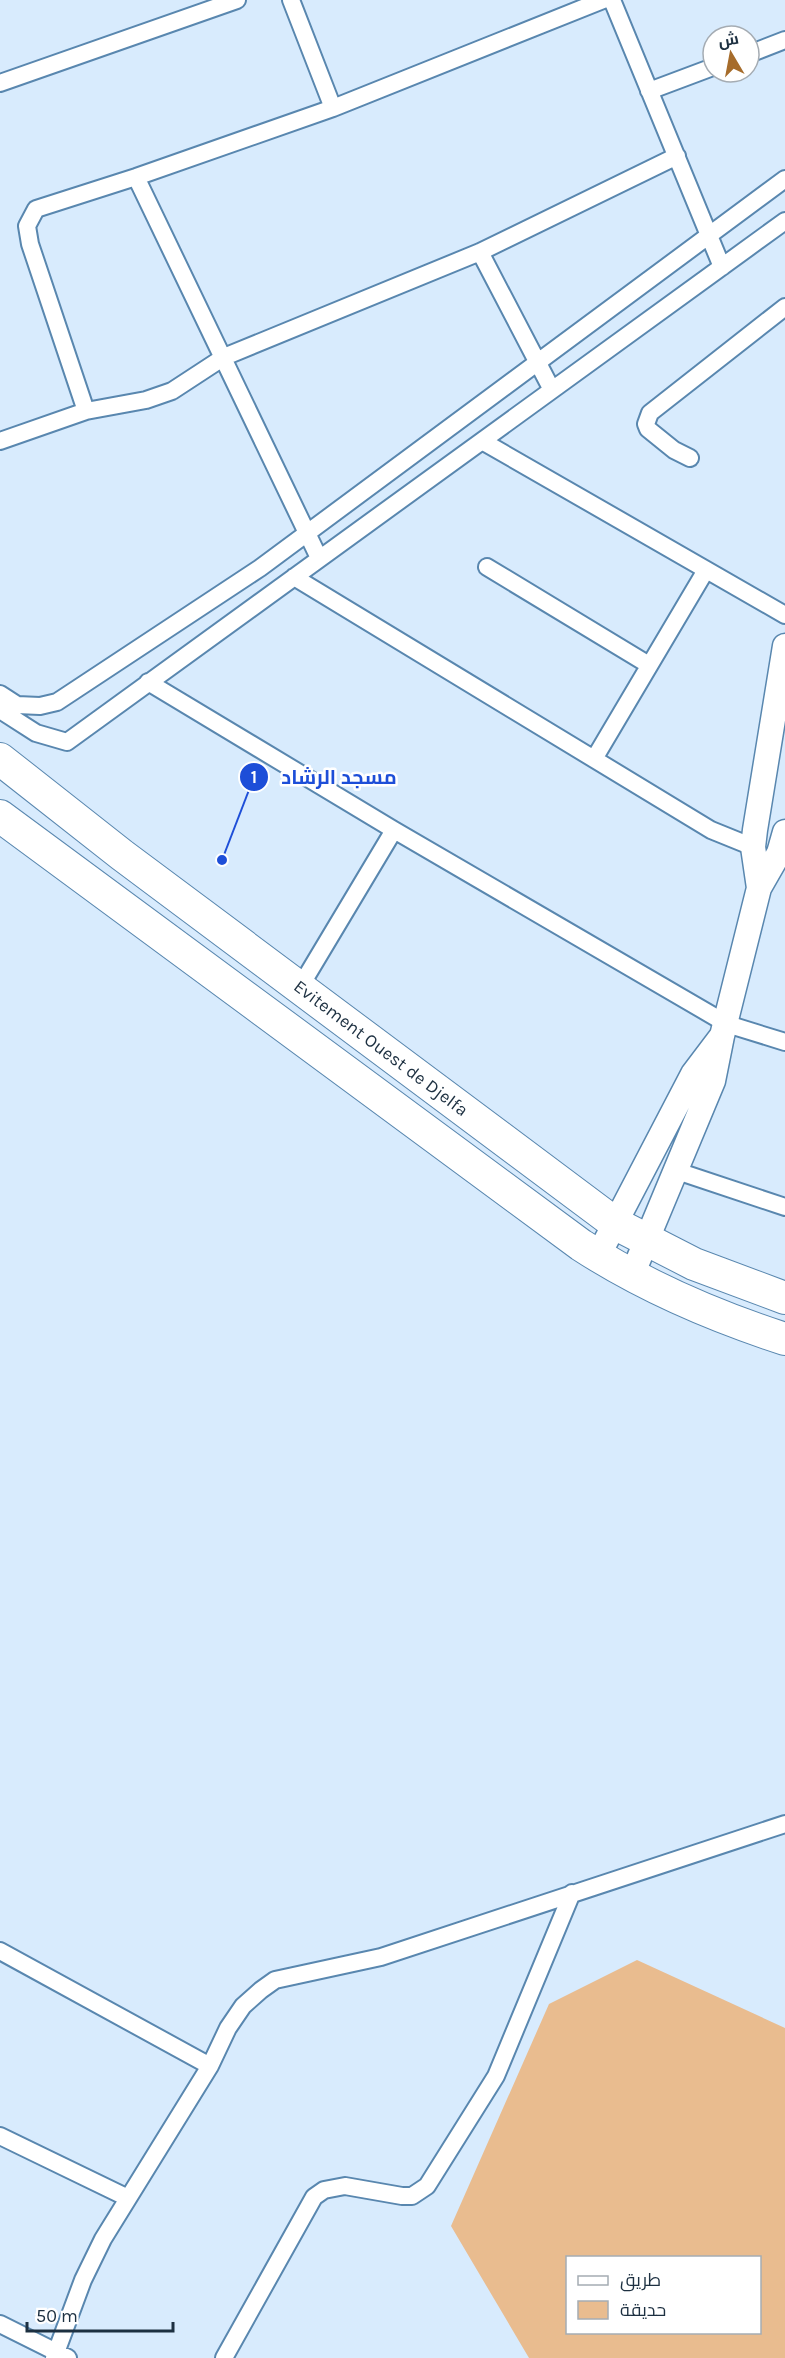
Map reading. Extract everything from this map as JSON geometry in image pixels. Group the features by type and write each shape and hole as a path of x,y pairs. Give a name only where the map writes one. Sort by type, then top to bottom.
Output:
{"highway":[{"name":"Evitement Ouest de Djelfa","path":"0,759 122,855 616,1224 694,1264 785,1298"},
{"path":"0,816 541,1217 598,1256 685,1302 785,1339"}],"street":[{"path":"0,83 237,0"},
{"path":"291,0 333,108"},
{"path":"86,411 30,244 27,226 36,209 136,177 333,108 603,0"},
{"path":"612,0 723,267"},
{"path":"761,49 785,40"},
{"path":"649,91 701,72"},
{"path":"0,441 86,411 146,399 172,391 224,357 480,252 677,156"},
{"path":"136,177 320,558"},
{"path":"0,694 17,705 40,706 57,702 260,568 785,179"},
{"path":"0,710 36,733 67,742 785,221"},
{"path":"480,252 552,390"},
{"path":"690,458 675,450 648,429 646,424 650,413 785,307"},
{"path":"482,441 785,615"},
{"path":"487,567 649,665"},
{"path":"594,759 706,570"},
{"path":"294,577 711,830 753,847"},
{"path":"771,879 753,847 785,646"},
{"path":"148,682 725,1030 785,1042"},
{"path":"300,987 394,830"},
{"path":"632,1275 677,1172 713,1081 725,1030 785,836"},
{"path":"598,1256 693,1074 725,1030"},
{"path":"677,1172 785,1208"},
{"path":"0,2324 59,2356 83,2280 103,2239 210,2066 228,2028 243,2006 275,1980 381,1957 785,1824"},
{"path":"224,2358 314,2197 324,2190 345,2186 412,2196 427,2186 496,2076 572,1893"},
{"path":"0,1951 210,2066"},
{"path":"0,2136 128,2198"}],"green space":[{"path":"637,1960 785,2028 785,2358 529,2358 451,2226 549,2004"}],"place":[{"name":"مسجد الرشاد","path":"222,860"}]}
